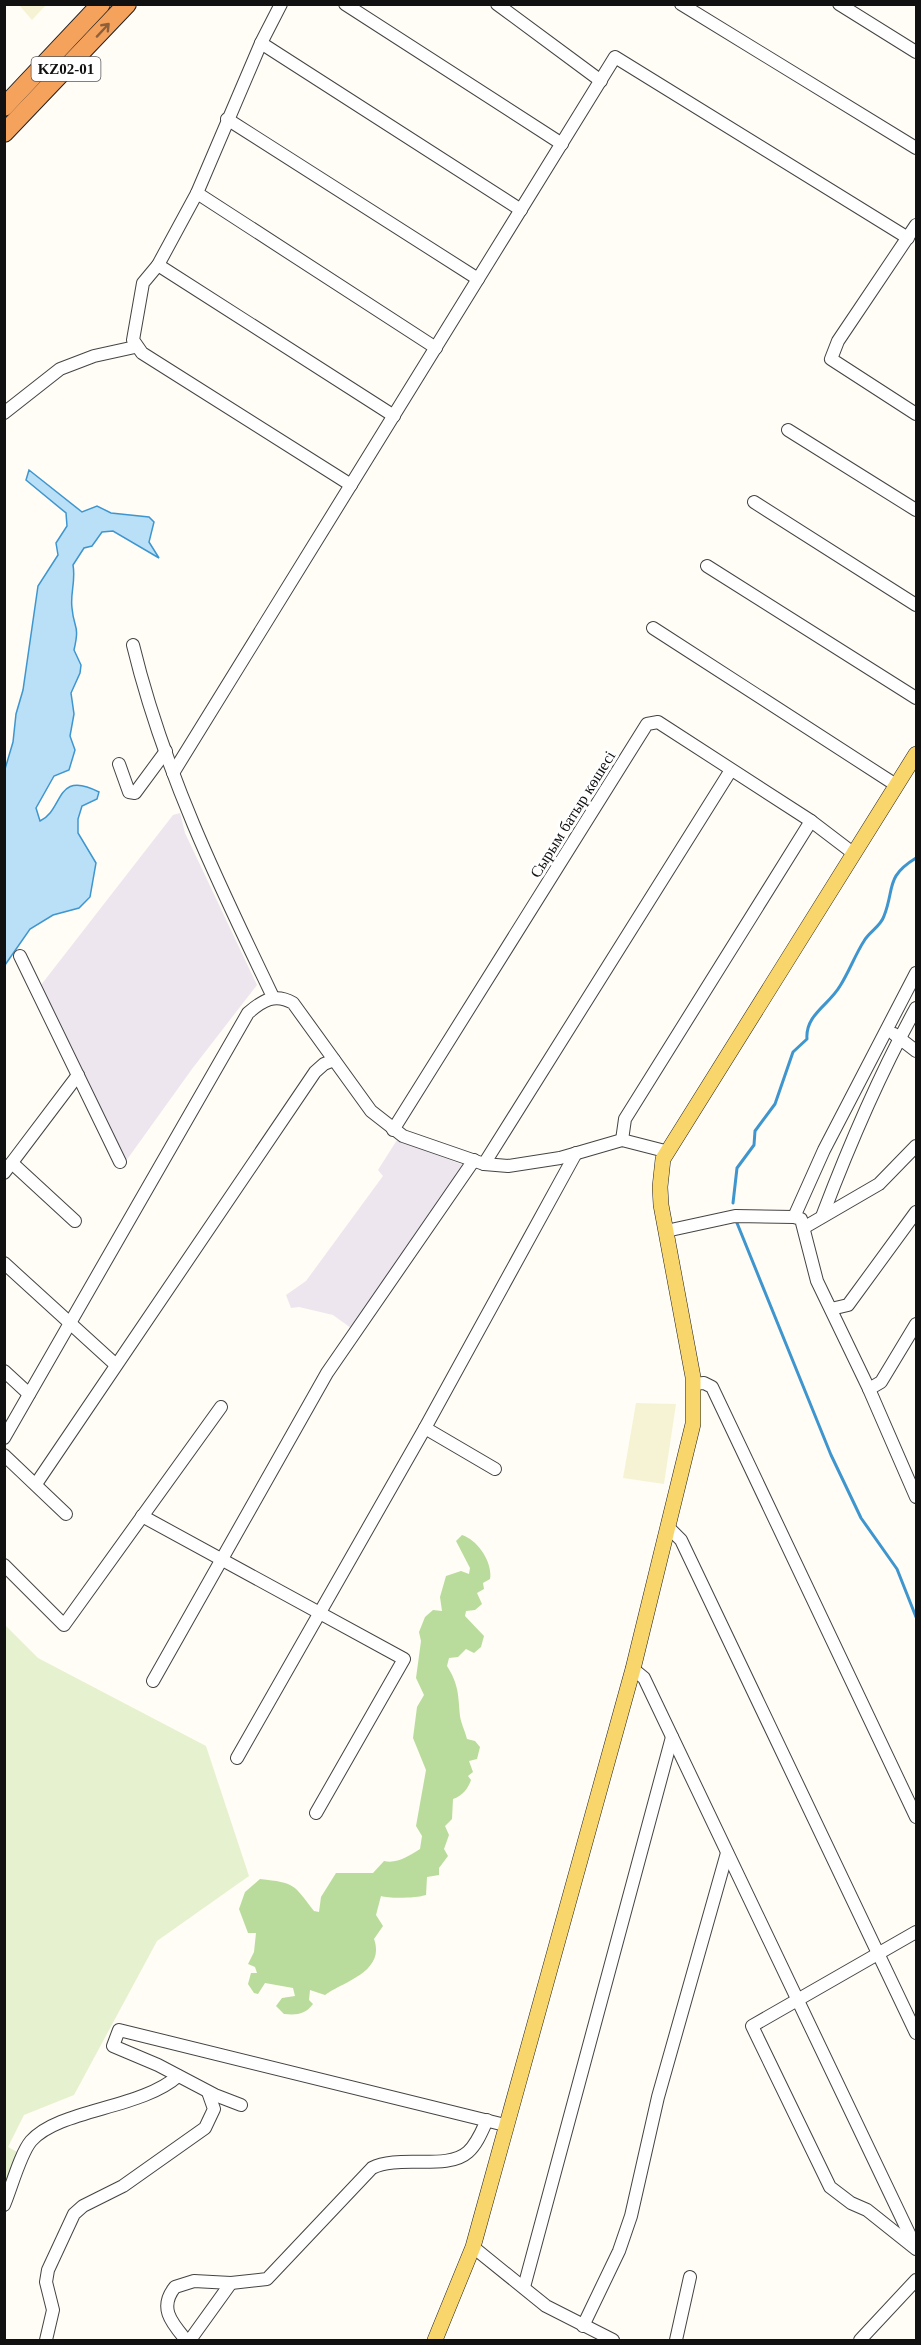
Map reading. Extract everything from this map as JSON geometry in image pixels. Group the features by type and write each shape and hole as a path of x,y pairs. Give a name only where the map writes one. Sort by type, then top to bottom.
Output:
{"highway":[{"name":"KZ02-01","path":"4,106 101,4"},
{"name":"KZ02-01","path":"4,134 127,4"}],"main road":[{"path":"435,2340 473,2247 633,1669 693,1424 693,1384 660,1186 665,1151 916,754"}],"street":[{"path":"281,4 227,118 197,193 158,265 143,283 133,340 135,347 351,485"},
{"path":"345,4 562,144"},
{"path":"497,4 601,81"},
{"path":"681,4 916,148"},
{"path":"839,4 916,52"},
{"path":"261,43 304,73 521,210"},
{"path":"173,773 615,57 909,238"},
{"path":"227,118 478,279"},
{"path":"197,193 436,348"},
{"path":"916,225 838,340 831,359 916,414"},
{"path":"158,265 394,416"},
{"path":"4,413 60,369 94,356 135,347"},
{"path":"788,429 916,510"},
{"path":"754,502 916,604"},
{"path":"707,566 916,698"},
{"path":"653,628 896,785"},
{"path":"134,645 173,773 202,847 273,997"},
{"name":"Сырым батыр көшесі","path":"393,1130 647,724 652,721 658,722 811,821 853,853"},
{"path":"119,764 129,792 135,793 166,751"},
{"path":"153,1681 327,1373 479,1162 731,770"},
{"path":"622,1140 625,1119 811,821"},
{"path":"20,956 120,1162"},
{"path":"794,1217 821,1158 916,973"},
{"path":"4,1438 248,1013 260,1003 273,997 283,997 293,1003 371,1111 403,1136 479,1162 508,1166 533,1163 622,1140 665,1151"},
{"path":"823,1214 851,1137 916,1008"},
{"path":"886,1030 901,1036 916,1051"},
{"path":"36,1484 315,1072 324,1064 334,1060"},
{"path":"75,1221 8,1168 78,1075"},
{"path":"805,1227 823,1214 879,1184 916,1146"},
{"path":"237,1758 425,1428 576,1153"},
{"path":"831,1309 848,1305 916,1212"},
{"path":"666,1231 735,1216 801,1219 805,1227 816,1281 869,1389 916,1497"},
{"path":"4,1263 116,1365"},
{"path":"869,1389 881,1382 916,1324"},
{"path":"4,1371 29,1394"},
{"path":"693,1384 704,1383 712,1387 916,1817"},
{"path":"4,1565 64,1625 221,1407"},
{"path":"425,1428 495,1468"},
{"path":"4,1455 66,1514"},
{"path":"908,1478 916,1466"},
{"path":"142,1516 404,1659 316,1813"},
{"path":"668,1527 681,1540 916,2033"},
{"path":"633,1669 644,1678 916,2248"},
{"path":"524,2287 672,1737"},
{"path":"583,2326 619,2251 631,2216 658,2097 727,1853"},
{"path":"916,1932 752,2026 830,2187 851,2203 867,2210 916,2248"},
{"path":"241,2105 113,2046 119,2030 506,2125"},
{"path":"4,2205 31,2141 56,2125 144,2096 166,2086 178,2076"},
{"path":"46,2340 53,2310 46,2282 48,2270 74,2214 83,2206 123,2186 205,2128 214,2109 208,2091"},
{"path":"231,2283 188,2340 166,2312 169,2294 182,2283 254,2282 271,2275 372,2168 383,2164 450,2159 467,2154 487,2120"},
{"path":"473,2247 546,2306 614,2340"},
{"path":"676,2340 690,2277"},
{"path":"860,2340 916,2280"}],"shaded area":[{"path":"19,5 46,5 32,20"},
{"path":"180,813 185,833 257,985 192,1069 126,1161 41,985 173,815"},
{"path":"397,1140 466,1166 351,1328 333,1315 299,1307 291,1308 286,1295 306,1281 383,1176 378,1170"},
{"path":"636,1403 676,1404 664,1484 623,1478"}],"green space":[{"path":"462,1535 474,1542 487,1559 490,1579 483,1583 484,1589 477,1593 482,1604 475,1610 466,1611 465,1616 484,1636 481,1647 474,1653 466,1649 458,1657 449,1658 447,1666 456,1685 461,1719 467,1739 475,1741 480,1747 477,1759 469,1761 473,1772 468,1776 470,1783 462,1794 453,1799 452,1819 445,1826 449,1835 444,1849 448,1856 439,1868 439,1875 427,1877 426,1895 404,1898 381,1896 376,1915 383,1926 374,1939 376,1950 374,1960 368,1968 325,1995 310,1990 309,2000 313,2004 310,2008 300,2014 284,2014 276,2006 282,1998 295,1996 293,1988 265,1983 258,1994 254,1993 248,1984 251,1973 257,1973 255,1967 248,1964 254,1952 256,1933 248,1933 239,1909 245,1892 260,1879 281,1882 293,1886 314,1911 319,1912 321,1897 336,1873 373,1873 384,1861 389,1862 407,1857 420,1849 422,1836 416,1826 426,1770 413,1738 417,1707 424,1695 416,1678 421,1641 419,1632 425,1617 433,1610 442,1611 440,1597 446,1576 461,1571 469,1574 470,1568 456,1541"},
{"path":"4,1624 38,1658 206,1746 249,1876 157,1941 74,2095 24,2115 8,2147 19,2153 5,2185"}],"water":[{"path":"29,470 82,512 97,506 111,513 149,517 154,522 149,542 159,558 113,531 102,532 92,546 84,548 73,565 72,603 77,631 74,650 81,665 71,693 74,714 70,736 75,750 69,770 54,776 36,808 40,821 48,816 67,788 75,785 85,786 99,792 97,799 82,806 78,819 78,833 96,863 90,897 79,908 53,915 30,929 5,965 5,769 13,742 16,714 23,690 38,586 58,555 56,543 67,526 66,513 26,480"}],"waterway":[{"path":"733,1203 737,1168 754,1145 755,1131 775,1104 793,1052 807,1039 810,1023 835,993 864,941 882,920 895,877 916,858"},
{"path":"737,1223 831,1455 861,1518 897,1569 916,1617"}]}
